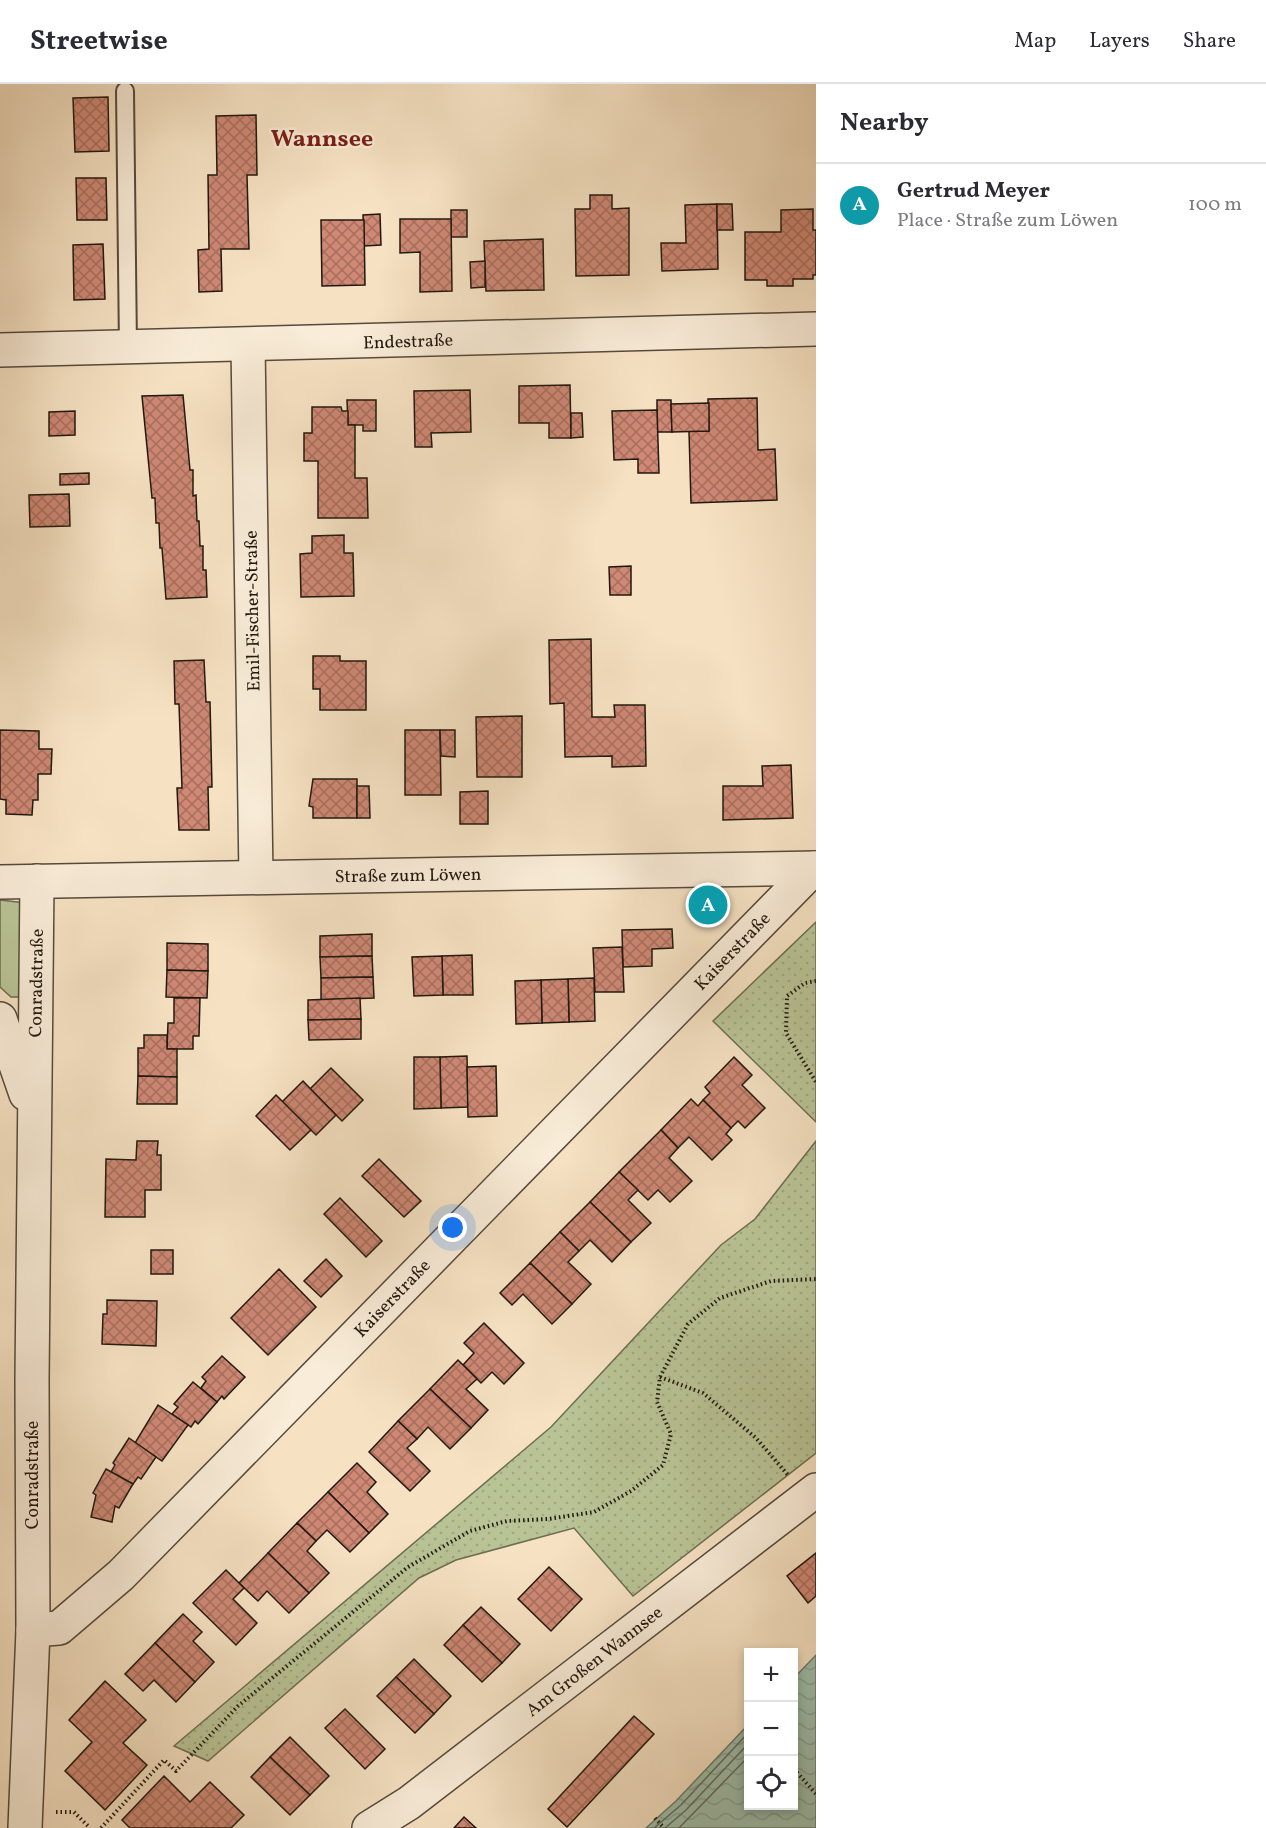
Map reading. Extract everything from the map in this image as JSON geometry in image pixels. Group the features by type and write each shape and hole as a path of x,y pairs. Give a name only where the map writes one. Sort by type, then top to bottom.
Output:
{"street":[{"name":"Endestraße","path":"0,350 816,329"},
{"name":"Emil-Fischer-Straße","path":"248,345 256,877"},
{"name":"Straße zum Löwen","path":"0,882 815,868"},
{"name":"Kaiserstraße","path":"33,1630 59,1628 121,1575 815,868"},
{"name":"Conradstraße","path":"25,1820 33,1630 38,881"},
{"name":"Conradstraße","path":"0,1019 35,1121"},
{"name":"Am Großen Wannsee","path":"369,1828 409,1803 811,1494"}],"lane":[{"path":"125,91 128,348"}],"path":[{"path":"816,981 805,983 787,996 786,1033 816,1083"},
{"path":"101,1828 164,1760 176,1771 238,1706 408,1567 470,1531 507,1521 548,1519 594,1512 631,1491 663,1464 671,1434 657,1402 660,1377 688,1324 720,1298 771,1281 816,1279"},
{"path":"660,1377 702,1393 756,1438 811,1494"},
{"path":"798,1773 816,1794"},
{"path":"25,1820 74,1812 90,1828"},
{"path":"655,1818 664,1828"}],"shaded area":[{"path":"0,900 26,903 20,997 11,997 0,987"},
{"path":"816,922 816,1122 713,1021"},
{"path":"816,1141 816,1453 633,1596 574,1528 456,1560 419,1578 208,1761 174,1746 551,1427 721,1245 755,1219"}],"water":[{"path":"816,1655 816,1828 646,1828 676,1801 744,1729 744,1810 798,1810 798,1674"}],"building":[{"path":"108,97 109,151 75,152 73,98"},
{"path":"256,115 257,175 247,175 249,249 221,249 222,291 199,292 198,250 209,249 208,175 217,175 216,116"},
{"path":"76,178 106,178 107,220 77,220"},
{"path":"590,195 612,195 612,209 629,208 629,275 576,276 575,209 590,209"},
{"path":"717,204 718,269 662,271 661,243 686,243 685,205"},
{"path":"717,204 732,204 733,230 717,230"},
{"path":"813,209 813,230 816,230 816,275 813,275 813,279 793,279 793,286 767,286 767,280 745,280 745,232 781,232 781,210"},
{"path":"451,210 467,210 467,237 451,237"},
{"path":"380,214 381,245 364,246 363,215"},
{"path":"400,219 451,219 452,291 420,292 420,252 400,253"},
{"path":"321,220 364,220 365,285 322,286"},
{"path":"543,239 544,290 486,291 484,241"},
{"path":"103,244 105,299 74,300 73,245"},
{"path":"485,261 485,287 471,288 470,262"},
{"path":"570,385 571,438 549,438 549,423 519,423 519,386"},
{"path":"470,390 471,432 431,433 432,447 415,447 414,391"},
{"path":"183,395 190,470 193,470 193,496 196,495 200,546 203,546 203,570 206,570 207,597 166,599 159,523 156,523 155,498 152,498 142,396"},
{"path":"757,398 758,450 775,449 777,500 691,503 689,431 709,431 708,399"},
{"path":"347,400 376,400 376,431 363,431 363,425 348,425"},
{"path":"657,400 671,400 672,432 657,432"},
{"path":"709,403 709,431 672,432 671,404"},
{"path":"312,407 341,407 342,411 348,411 348,425 355,425 355,478 367,478 368,518 318,518 318,461 304,461 304,433 312,433"},
{"path":"657,410 659,473 638,473 638,459 614,460 612,411"},
{"path":"75,411 75,435 49,436 49,412"},
{"path":"571,413 582,413 583,437 571,438"},
{"path":"89,473 89,484 60,485 60,474"},
{"path":"69,494 70,526 30,527 29,495"},
{"path":"344,535 344,553 353,553 354,596 301,597 300,554 312,553 312,536"},
{"path":"631,566 631,595 610,595 609,567"},
{"path":"591,639 592,717 615,717 614,705 645,705 646,766 612,767 612,756 565,757 564,703 550,704 549,640"},
{"path":"313,656 340,656 340,661 366,661 366,710 320,710 320,689 313,689"},
{"path":"204,660 206,702 210,702 212,787 208,787 209,830 179,830 177,788 182,788 179,704 175,704 174,661"},
{"path":"522,716 522,777 477,777 476,717"},
{"path":"0,730 39,731 39,749 52,749 51,774 38,774 38,800 33,800 32,815 6,814 6,800 0,799"},
{"path":"405,730 440,730 441,795 405,795"},
{"path":"440,730 455,730 455,757 441,756"},
{"path":"791,765 793,818 723,820 723,786 763,786 762,766"},
{"path":"313,779 357,779 357,818 313,818 313,807 309,806"},
{"path":"357,786 369,786 370,818 357,818"},
{"path":"488,791 488,824 460,824 460,792"},
{"path":"672,929 673,948 652,949 652,966 623,967 622,930"},
{"path":"372,934 372,956 320,957 320,936"},
{"path":"167,943 208,944 208,971 167,970"},
{"path":"622,947 624,992 595,992 593,948"},
{"path":"472,955 473,995 443,995 442,956"},
{"path":"372,956 373,977 321,978 320,957"},
{"path":"442,956 443,995 414,996 412,957"},
{"path":"167,970 208,971 207,998 166,997"},
{"path":"373,977 374,998 321,1000 321,978"},
{"path":"594,978 595,1021 569,1022 568,979"},
{"path":"568,979 569,1022 542,1023 541,980"},
{"path":"541,980 542,1023 516,1024 515,981"},
{"path":"174,998 200,998 199,1036 193,1036 193,1049 167,1049 168,1023 174,1023"},
{"path":"360,998 361,1019 308,1020 308,1000"},
{"path":"361,1019 361,1039 309,1040 308,1020"},
{"path":"144,1035 167,1035 167,1049 177,1049 177,1077 138,1076 138,1048 144,1048"},
{"path":"467,1056 468,1107 441,1108 440,1057"},
{"path":"414,1057 440,1057 441,1108 414,1109"},
{"path":"734,1057 752,1075 742,1085 765,1108 745,1128 738,1121 731,1128 703,1100 710,1093 705,1087"},
{"path":"496,1066 497,1116 468,1117 467,1067"},
{"path":"331,1068 363,1100 342,1121 310,1089"},
{"path":"138,1076 177,1077 177,1104 137,1104"},
{"path":"303,1081 336,1115 316,1135 282,1102"},
{"path":"276,1095 311,1130 290,1150 256,1116"},
{"path":"691,1099 698,1106 703,1100 731,1128 726,1134 732,1140 712,1160 689,1137 678,1148 661,1130"},
{"path":"661,1130 678,1148 669,1158 692,1181 670,1202 658,1190 648,1200 619,1172"},
{"path":"137,1141 158,1141 157,1155 161,1155 161,1190 145,1190 145,1217 105,1217 106,1159 136,1160"},
{"path":"379,1159 421,1201 404,1217 362,1176"},
{"path":"619,1172 638,1190 628,1200 651,1223 631,1242 590,1202"},
{"path":"340,1198 382,1241 366,1257 324,1214"},
{"path":"590,1202 631,1242 612,1262 590,1240 579,1251 560,1232"},
{"path":"560,1232 579,1251 568,1262 591,1284 572,1304 530,1263"},
{"path":"151,1250 173,1250 173,1274 151,1274"},
{"path":"326,1259 342,1276 321,1297 304,1281"},
{"path":"530,1263 572,1304 552,1324 523,1294 512,1305 500,1293"},
{"path":"279,1269 316,1307 268,1355 231,1318"},
{"path":"107,1300 157,1301 156,1346 102,1344 103,1314 107,1314"},
{"path":"484,1323 524,1363 504,1384 492,1372 481,1383 463,1365 474,1353 464,1343"},
{"path":"222,1356 245,1377 224,1399 222,1396 217,1402 201,1388 206,1381 202,1377"},
{"path":"458,1360 477,1379 466,1389 488,1410 471,1428 430,1389"},
{"path":"193,1382 217,1402 198,1424 195,1421 191,1427 172,1414 178,1407 174,1404"},
{"path":"430,1389 471,1428 450,1449 428,1427 417,1439 398,1421"},
{"path":"158,1405 188,1425 162,1461 135,1443"},
{"path":"398,1421 417,1439 407,1448 430,1471 410,1491 369,1452"},
{"path":"129,1438 156,1457 141,1479 138,1477 133,1484 111,1472 115,1465 113,1463"},
{"path":"357,1463 376,1482 367,1492 388,1514 369,1533 328,1492"},
{"path":"106,1469 133,1484 119,1508 115,1506 112,1522 91,1517 96,1495 93,1493"},
{"path":"328,1492 369,1533 350,1552 327,1530 316,1541 297,1523"},
{"path":"297,1523 316,1541 307,1551 329,1573 309,1593 268,1553"},
{"path":"268,1553 309,1593 289,1613 267,1591 258,1601 239,1583"},
{"path":"816,1553 816,1596 808,1603 787,1576"},
{"path":"549,1567 582,1599 551,1631 518,1599"},
{"path":"226,1570 244,1588 233,1599 257,1623 236,1645 193,1603"},
{"path":"481,1607 520,1644 502,1663 463,1625"},
{"path":"183,1614 202,1632 193,1641 214,1662 195,1682 155,1643"},
{"path":"463,1625 502,1663 482,1682 444,1645"},
{"path":"155,1643 195,1682 176,1702 154,1680 143,1691 125,1674"},
{"path":"414,1659 451,1696 434,1714 396,1677"},
{"path":"396,1677 434,1714 415,1733 377,1696"},
{"path":"105,1681 146,1720 123,1743 147,1765 105,1810 65,1771 92,1742 69,1720"},
{"path":"345,1709 385,1749 365,1769 325,1728"},
{"path":"634,1716 654,1734 567,1827 548,1809"},
{"path":"290,1737 329,1776 310,1795 270,1757"},
{"path":"270,1757 310,1795 290,1815 251,1777"},
{"path":"164,1776 190,1802 210,1782 244,1815 231,1828 130,1828 122,1820"},
{"path":"464,1817 476,1828 454,1828"}],"place":[{"name":"Gertrud Meyer","path":"708,905"}],"district":[{"name":"Wannsee","path":"322,138"}]}
